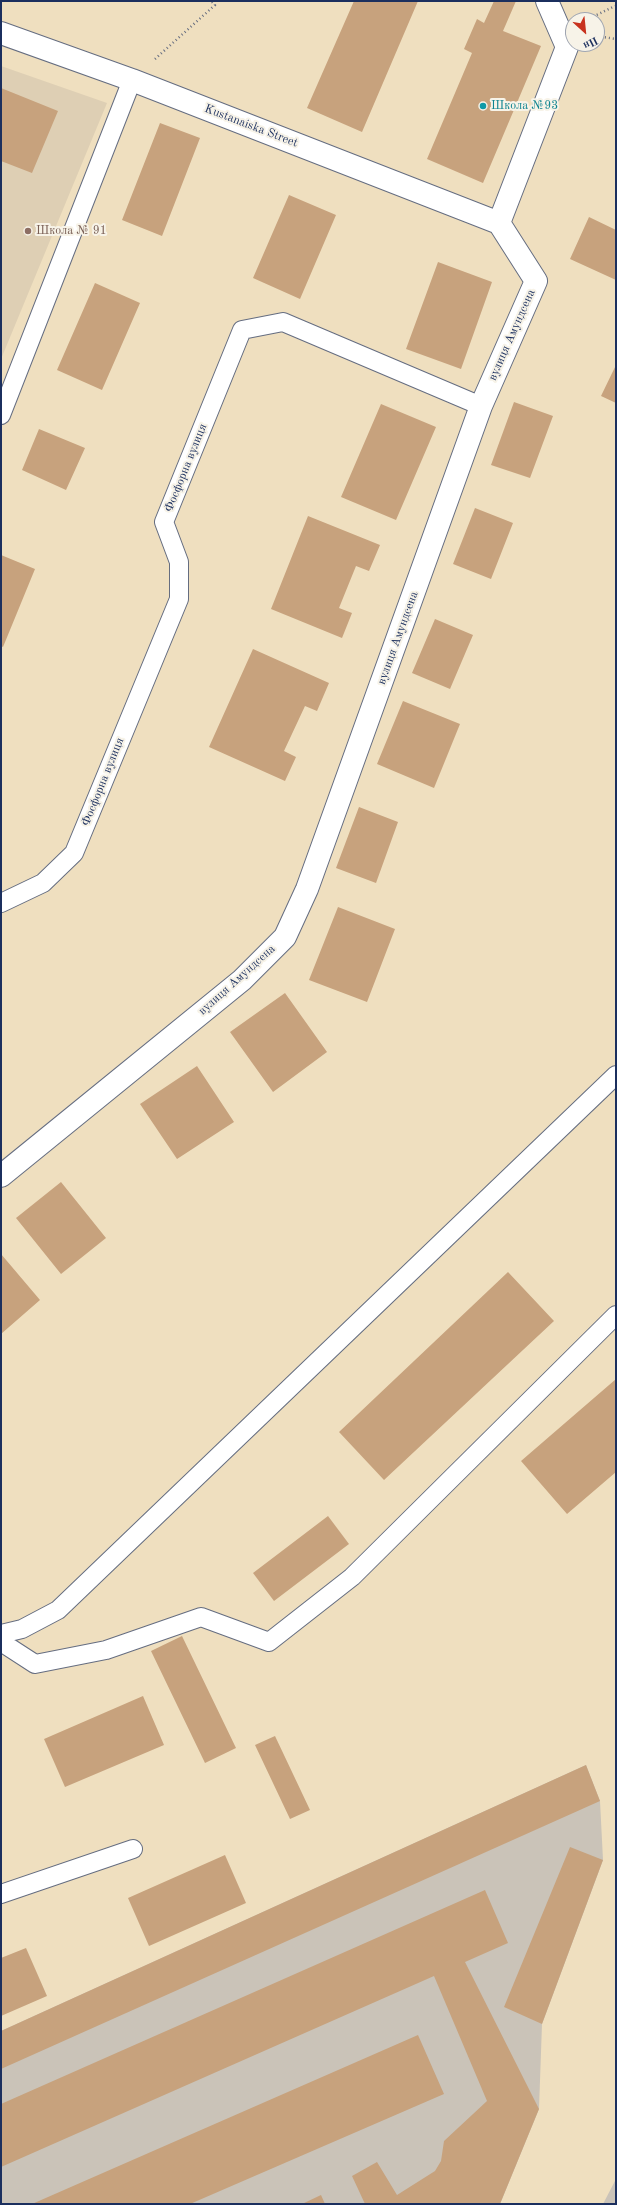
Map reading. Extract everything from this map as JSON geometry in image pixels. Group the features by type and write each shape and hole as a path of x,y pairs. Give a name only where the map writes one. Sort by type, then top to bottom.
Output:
{"street":[{"path":"499,223 567,48 547,1"},
{"name":"Kustanaiska Street","path":"1,33 132,80 499,223"},
{"name":"вулиця Амундсена","path":"1,1176 242,980 285,937 308,889 481,406 536,281 499,223"}],"lane":[{"path":"1,415 132,80"},
{"name":"Фосфорна вулиця","path":"1,903 43,883 74,853 179,599 179,562 164,522 242,330 283,322 481,406"},
{"path":"1,1634 22,1629 58,1610 616,1075"},
{"path":"1,1642 35,1664 106,1650 201,1617 269,1642 352,1577 616,1315"},
{"path":"1,1894 133,1849"}],"path":[{"path":"132,80 215,5 211,1"},
{"path":"603,12 616,6"},
{"path":"605,37 616,39"}],"shaded area":[{"name":"Школа № 91","path":"1,66 107,103 1,359"},
{"path":"586,1765 600,1801 603,1860 542,2024 539,2109 500,2204 1,2204 1,2031"},
{"path":"616,2179 616,2204 603,2204"}],"building":[{"path":"354,1 418,1 362,132 307,108"},
{"name":"Школа №93","path":"494,1 516,1 503,31 541,46 483,183 427,159 472,53 464,49 477,19 484,23"},
{"path":"1,88 58,111 32,173 1,161"},
{"path":"160,123 200,138 162,236 122,220"},
{"path":"289,195 336,215 300,299 253,278"},
{"path":"589,217 616,230 616,280 570,259"},
{"path":"438,262 492,282 461,369 406,349"},
{"path":"95,283 140,303 102,390 57,370"},
{"path":"616,365 616,403 601,396"},
{"path":"514,402 553,416 530,478 491,465"},
{"path":"381,404 436,427 396,520 341,497"},
{"path":"39,429 85,448 66,490 22,470"},
{"path":"475,508 513,523 491,579 453,564"},
{"path":"308,516 380,545 369,571 356,566 339,608 352,613 342,638 271,609"},
{"path":"1,555 35,569 3,647 1,646"},
{"path":"435,619 473,635 450,689 412,673"},
{"path":"253,649 329,683 317,711 305,706 284,751 296,757 285,781 209,747"},
{"path":"403,701 460,724 434,788 377,764"},
{"path":"359,807 398,822 376,883 336,868"},
{"path":"338,907 395,929 367,1002 309,980"},
{"path":"285,993 327,1052 273,1092 230,1032"},
{"path":"197,1066 234,1122 177,1159 140,1104"},
{"path":"61,1182 106,1238 61,1274 16,1218"},
{"path":"1,1254 40,1300 1,1334"},
{"path":"508,1272 554,1321 384,1480 339,1432"},
{"path":"616,1379 616,1472 567,1514 521,1461"},
{"path":"328,1516 349,1544 274,1601 253,1573"},
{"path":"182,1636 236,1748 205,1763 151,1651"},
{"path":"143,1696 164,1745 65,1787 44,1739"},
{"path":"275,1736 310,1810 290,1819 255,1745"},
{"path":"586,1765 600,1801 1,2069 1,2031"},
{"path":"570,1847 603,1860 542,2024 504,2007"},
{"path":"225,1855 246,1903 149,1946 128,1898"},
{"path":"485,1890 508,1943 465,1962 539,2109 500,2204 365,2204 352,2176 377,2162 397,2195 435,2171 441,2161 444,2141 487,2101 434,1976 1,2167 1,2104"},
{"path":"26,1948 47,1996 1,2016 1,1958"},
{"path":"418,2035 444,2094 190,2204 32,2204"},
{"path":"321,2195 325,2204 302,2204"}],"place":[{"name":"Школа №93","path":"483,106"},
{"name":"Школа № 91","path":"28,231"}]}
